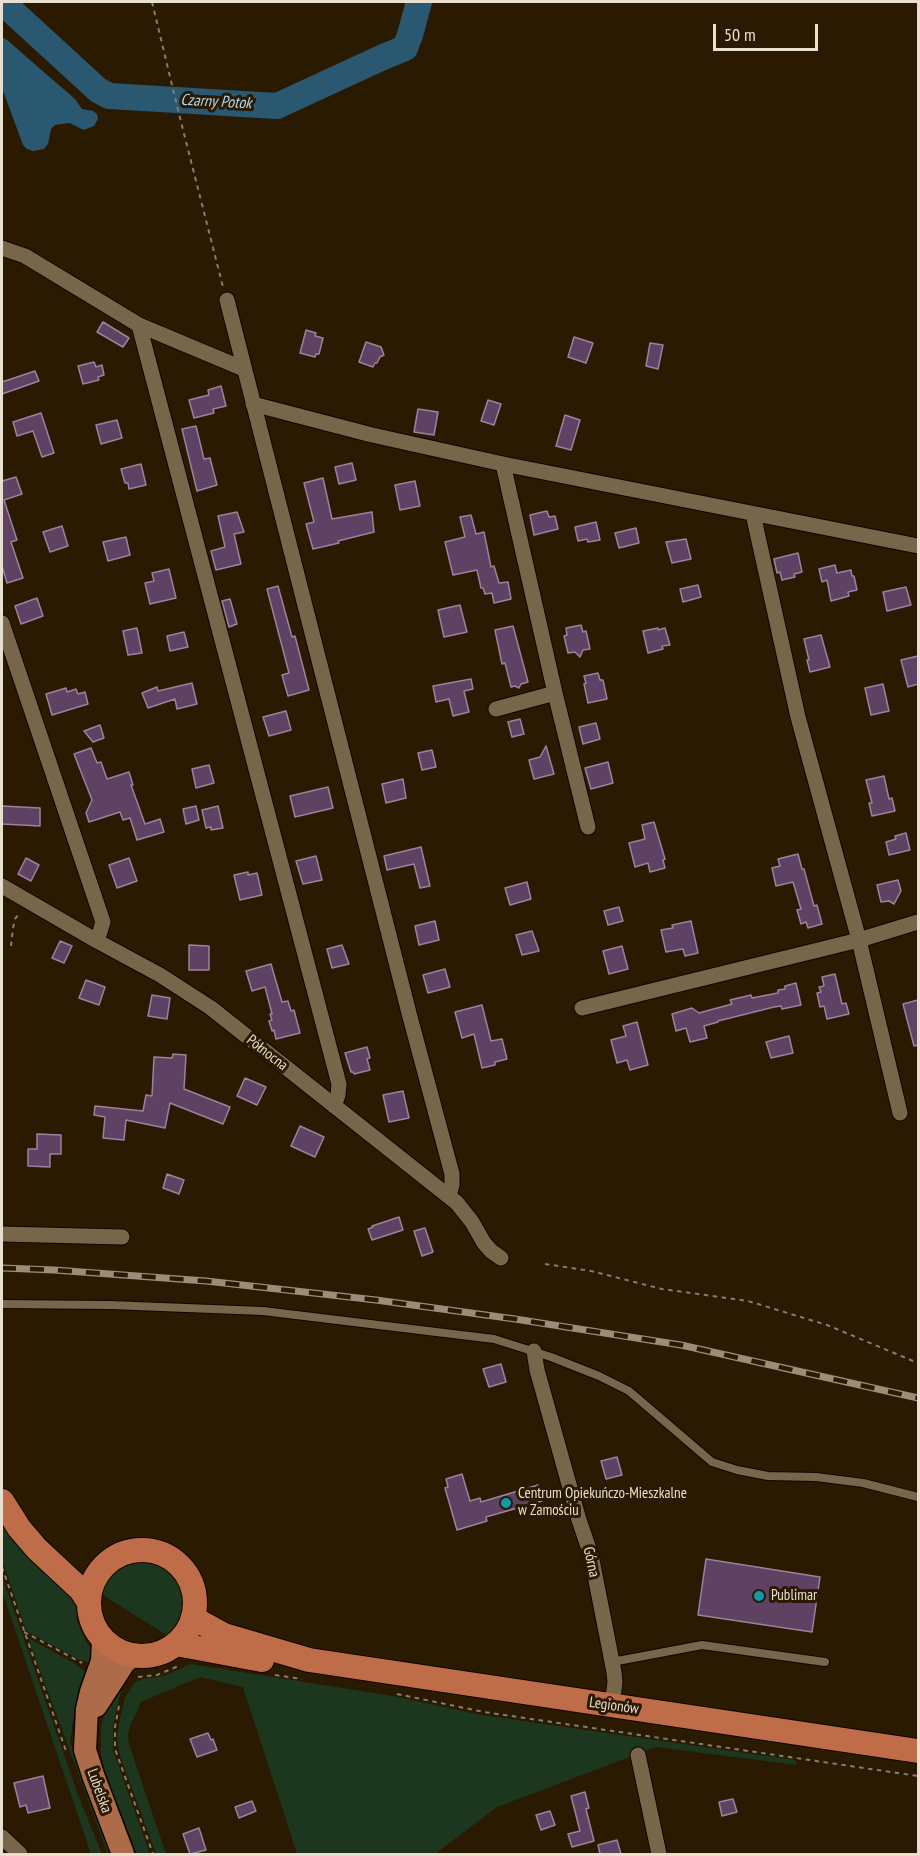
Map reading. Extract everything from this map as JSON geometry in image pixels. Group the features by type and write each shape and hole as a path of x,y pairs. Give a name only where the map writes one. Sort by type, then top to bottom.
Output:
{"highway":[{"path":"2,1486 63,1556 77,1566 99,1571"},
{"path":"2,1501 19,1528 37,1549 81,1590 88,1601"},
{"path":"144,1550 161,1553 176,1562 192,1583 195,1600 193,1618 182,1653 156,1655 133,1667 117,1650 104,1641 92,1622 88,1601 91,1585 99,1571 111,1559 127,1552 144,1550"},
{"name":"Legionów","path":"193,1618 224,1635 305,1670"},
{"name":"Legionów","path":"182,1653 263,1660 305,1670 612,1705 918,1751"}],"main road":[{"name":"Lubelska","path":"104,1641 102,1661 87,1709 86,1750 123,1854"},
{"path":"86,1727 124,1663 133,1667"}],"street":[{"path":"2,248 25,256 140,325 244,369"},
{"path":"226,300 408,1013 452,1174 449,1196"},
{"path":"140,325 339,1084 334,1106"},
{"path":"253,404 379,437 503,464 918,546"},
{"path":"503,464 588,827"},
{"path":"753,514 798,717 859,940 900,1113"},
{"path":"2,623 103,922 97,941"},
{"path":"496,709 555,693"},
{"name":"Północna","path":"2,886 160,975 211,1008 449,1196 465,1211 491,1251 501,1258"},
{"path":"582,1008 859,940 918,922"},
{"path":"2,1234 122,1237"},
{"name":"Górna","path":"534,1351 537,1370 591,1555 615,1682 612,1705"},
{"path":"638,1755 659,1854"},
{"path":"2,1837 21,1854"}],"lane":[{"path":"2,1304 111,1305 263,1311 494,1339 534,1351 599,1376 629,1392 668,1422 712,1462 768,1476 816,1477 863,1483 918,1497"},
{"path":"612,1662 702,1645 825,1662"}],"path":[{"path":"152,2 226,300"},
{"path":"11,946 15,919 22,909"},
{"path":"545,1264 591,1271 662,1289 748,1301 826,1325 918,1363"},
{"path":"2,1567 66,1750"},
{"path":"24,1632 83,1664"},
{"path":"133,1667 138,1676 158,1674 182,1653"},
{"path":"267,1674 305,1670"},
{"path":"395,1693 484,1712 918,1776"},
{"path":"121,1700 115,1727 115,1749 153,1854"}],"green space":[{"path":"2,1519 75,1600 77,1621 93,1652 92,1664 26,1631 2,1559"},
{"path":"140,1561 164,1568 171,1573 183,1594 183,1611 177,1627 168,1636 101,1594 105,1582 116,1570 123,1565"},
{"path":"2,1576 78,1795 102,1854 91,1854 2,1591"},
{"path":"28,1638 74,1663 88,1674 75,1707 70,1742 111,1854 108,1854"},
{"path":"191,1664 393,1696 481,1715 795,1760 797,1765 656,1747 497,1807 435,1854 297,1854 243,1687 200,1677 141,1702 130,1726 129,1744 166,1854 156,1854 120,1756 117,1738 119,1723 125,1698 134,1683 142,1679 164,1676"},
{"path":"115,1687 121,1691 113,1726 113,1750 150,1854 137,1854 101,1755 101,1728 106,1707"}],"water":[{"path":"2,37 75,99 82,109 97,114 98,119 94,126 84,130 69,123 55,125 51,129 48,144 44,149 33,151 27,149 23,145 2,88"}],"building":[{"path":"103,322 129,338 123,347 97,332"},
{"path":"306,330 323,338 319,354 315,357 300,353"},
{"path":"574,337 593,343 586,363 568,357"},
{"path":"366,342 381,347 384,355 373,367 359,362"},
{"path":"650,343 663,345 658,369 646,366"},
{"path":"94,362 96,367 102,365 104,375 98,377 99,380 83,384 78,366"},
{"path":"35,371 39,381 2,394 2,382"},
{"path":"221,386 226,406 213,409 214,413 194,418 189,400 209,395 208,390"},
{"path":"488,400 501,404 494,425 481,421"},
{"path":"418,409 438,412 434,435 414,432"},
{"path":"41,413 54,453 42,457 33,431 17,436 13,422"},
{"path":"565,415 580,420 571,450 556,446"},
{"path":"117,420 122,438 101,444 96,425"},
{"path":"196,426 204,459 210,458 217,485 197,491 182,429"},
{"path":"352,463 356,480 339,484 335,467"},
{"path":"141,464 146,485 129,489 121,469"},
{"path":"16,477 22,494 4,500 17,540 11,542 23,578 7,583 2,566 2,481"},
{"path":"323,478 332,519 372,512 374,532 313,549 306,524 314,522 304,483"},
{"path":"415,481 420,506 400,510 395,485"},
{"path":"547,511 549,517 555,516 558,529 534,535 530,515"},
{"path":"237,512 244,532 234,534 241,564 216,570 211,551 225,547 218,516"},
{"path":"471,515 476,534 484,532 491,567 494,566 499,583 508,582 511,599 494,603 492,593 485,594 481,588 477,570 453,575 445,542 465,537 460,517"},
{"path":"596,522 600,540 578,541 575,527"},
{"path":"62,526 68,546 50,552 43,532"},
{"path":"636,528 639,543 619,548 615,533"},
{"path":"126,537 130,555 108,561 103,542"},
{"path":"686,539 691,559 672,563 666,542"},
{"path":"798,553 802,572 794,574 795,577 782,580 780,572 777,573 774,559"},
{"path":"835,565 837,573 851,570 857,590 848,592 849,596 831,601 827,580 822,582 819,569"},
{"path":"169,569 176,598 150,604 145,583 154,581 152,573"},
{"path":"698,585 701,597 683,602 680,589"},
{"path":"278,586 292,637 295,636 309,690 288,696 282,675 289,673 267,589"},
{"path":"906,587 911,605 887,611 883,592"},
{"path":"37,598 43,616 21,624 15,606"},
{"path":"230,599 237,624 229,627 222,601"},
{"path":"460,605 467,632 444,637 438,610"},
{"path":"581,625 583,632 586,631 590,649 583,650 580,657 575,652 568,653 564,636 567,635 566,628"},
{"path":"513,626 528,682 521,684 519,688 511,687 505,663 502,664 495,630"},
{"path":"137,628 142,653 128,655 123,631"},
{"path":"658,628 658,630 665,628 670,645 648,653 643,631"},
{"path":"184,632 188,647 170,651 167,636"},
{"path":"821,635 830,667 810,672 804,639"},
{"path":"918,656 918,684 908,687 901,660"},
{"path":"598,673 600,680 603,680 607,699 588,703 584,676"},
{"path":"471,679 473,689 464,691 469,712 453,716 449,699 436,702 433,686"},
{"path":"192,683 197,704 177,709 175,699 148,708 142,693 157,687 158,691"},
{"path":"883,684 889,711 871,715 865,688"},
{"path":"66,688 67,692 76,689 78,694 85,692 88,704 52,715 46,694"},
{"path":"286,711 291,730 269,736 263,717"},
{"path":"520,719 524,734 512,737 508,722"},
{"path":"596,723 600,739 583,744 579,727"},
{"path":"100,725 104,738 93,742 84,731"},
{"path":"546,746 554,774 534,779 529,760 540,757"},
{"path":"91,748 97,763 101,762 107,779 129,772 133,785 131,785 145,824 160,819 164,832 137,840 130,818 123,820 120,812 89,822 86,813 92,800 74,754"},
{"path":"432,750 436,767 422,770 418,753"},
{"path":"608,762 613,783 591,789 585,768"},
{"path":"209,765 214,783 196,788 192,769"},
{"path":"884,776 889,799 892,798 895,811 872,816 869,803 872,803 866,780"},
{"path":"403,779 406,798 386,803 382,784"},
{"path":"328,787 333,808 295,817 290,796"},
{"path":"2,806 40,808 40,826 2,824"},
{"path":"196,806 199,820 186,824 183,809"},
{"path":"218,806 223,828 211,830 211,827 206,828 202,810"},
{"path":"654,822 665,859 663,860 665,868 650,872 648,863 635,867 629,843 645,839 642,825"},
{"path":"906,833 910,850 889,855 886,842"},
{"path":"421,847 430,886 420,888 414,864 387,870 384,856"},
{"path":"798,854 822,924 808,928 806,922 801,924 797,910 801,909 793,882 776,886 772,868 780,866 778,859"},
{"path":"316,856 322,880 303,884 296,861"},
{"path":"26,858 39,865 31,881 18,874"},
{"path":"129,858 137,881 117,888 109,865"},
{"path":"248,872 248,875 257,873 262,895 240,900 234,875"},
{"path":"898,880 901,891 894,904 889,901 881,902 877,885"},
{"path":"527,882 531,899 510,905 505,888"},
{"path":"619,907 623,921 608,925 604,911"},
{"path":"435,921 439,940 419,945 415,926"},
{"path":"691,921 698,953 685,956 683,949 666,952 661,930"},
{"path":"532,931 539,951 522,955 516,935"},
{"path":"60,941 72,946 64,963 52,958"},
{"path":"189,945 209,946 209,970 189,970"},
{"path":"342,945 349,964 332,968 327,949"},
{"path":"622,946 628,969 609,974 603,951"},
{"path":"271,964 282,1002 288,1001 291,1011 294,1010 300,1033 276,1039 269,1021 272,1020 270,1014 272,1014 265,987 252,991 246,971"},
{"path":"445,969 450,987 428,993 423,975"},
{"path":"835,974 842,1004 846,1003 849,1014 827,1019 824,1006 820,1007 817,993 821,992 819,987 824,986 822,977"},
{"path":"86,980 105,987 99,1005 79,998"},
{"path":"796,983 801,1005 782,1009 781,1006 774,1007 718,1021 704,1026 707,1038 690,1042 686,1028 676,1031 672,1014 692,1008 699,1013 732,1004 730,1000 751,995 752,998 778,993 778,990 785,989 785,986"},
{"path":"152,995 170,998 167,1019 148,1016"},
{"path":"918,1000 918,1045 914,1046 903,1004"},
{"path":"482,1005 491,1041 502,1039 507,1059 482,1068 474,1034 462,1038 455,1012"},
{"path":"637,1022 648,1065 630,1070 627,1060 617,1063 611,1040 626,1036 623,1026"},
{"path":"789,1036 793,1053 771,1058 766,1042"},
{"path":"367,1047 370,1070 354,1074 351,1072 345,1053"},
{"path":"173,1054 186,1055 184,1089 230,1107 223,1124 170,1103 165,1128 126,1120 124,1140 103,1138 105,1117 94,1115 95,1106 143,1111 146,1095 152,1096 154,1057 172,1058"},
{"path":"245,1078 266,1087 257,1105 237,1096"},
{"path":"403,1091 409,1118 389,1122 383,1095"},
{"path":"300,1126 324,1137 315,1157 291,1146"},
{"path":"37,1134 61,1135 61,1154 50,1154 50,1167 28,1166 28,1149 37,1149"},
{"path":"167,1174 184,1180 179,1194 163,1188"},
{"path":"399,1217 403,1230 372,1240 368,1229"},
{"path":"425,1228 433,1252 422,1256 414,1231"},
{"path":"501,1364 506,1382 489,1387 483,1369"},
{"path":"617,1457 622,1475 606,1479 601,1461"},
{"name":"Centrum Opiekuńczo-Mieszkalne w Zamościu","path":"462,1474 470,1501 480,1498 481,1502 538,1485 542,1501 486,1517 487,1521 457,1530 445,1488 448,1487 446,1479"},
{"name":"Publimar","path":"706,1559 820,1577 812,1632 698,1615"},
{"path":"208,1733 217,1750 197,1757 190,1739"},
{"path":"43,1776 50,1808 28,1813 26,1805 20,1807 14,1783"},
{"path":"585,1792 589,1808 586,1809 594,1841 572,1847 568,1834 580,1831 571,1796"},
{"path":"733,1799 737,1812 722,1816 719,1802"},
{"path":"252,1801 256,1811 239,1818 235,1807"},
{"path":"550,1811 555,1825 541,1830 536,1815"},
{"path":"199,1828 206,1850 190,1854 183,1834"},
{"path":"617,1840 621,1854 600,1854 598,1845"}],"waterway":[{"name":"Czarny Potok","path":"2,2 98,90 109,96 277,106 405,48 419,2"}],"railway":[{"path":"2,1268 206,1281 376,1300 515,1319 681,1345 918,1398"}],"place":[{"name":"Centrum Opiekuńczo-Mieszkalne w Zamościu","path":"506,1503"},
{"name":"Publimar","path":"759,1596"}]}
